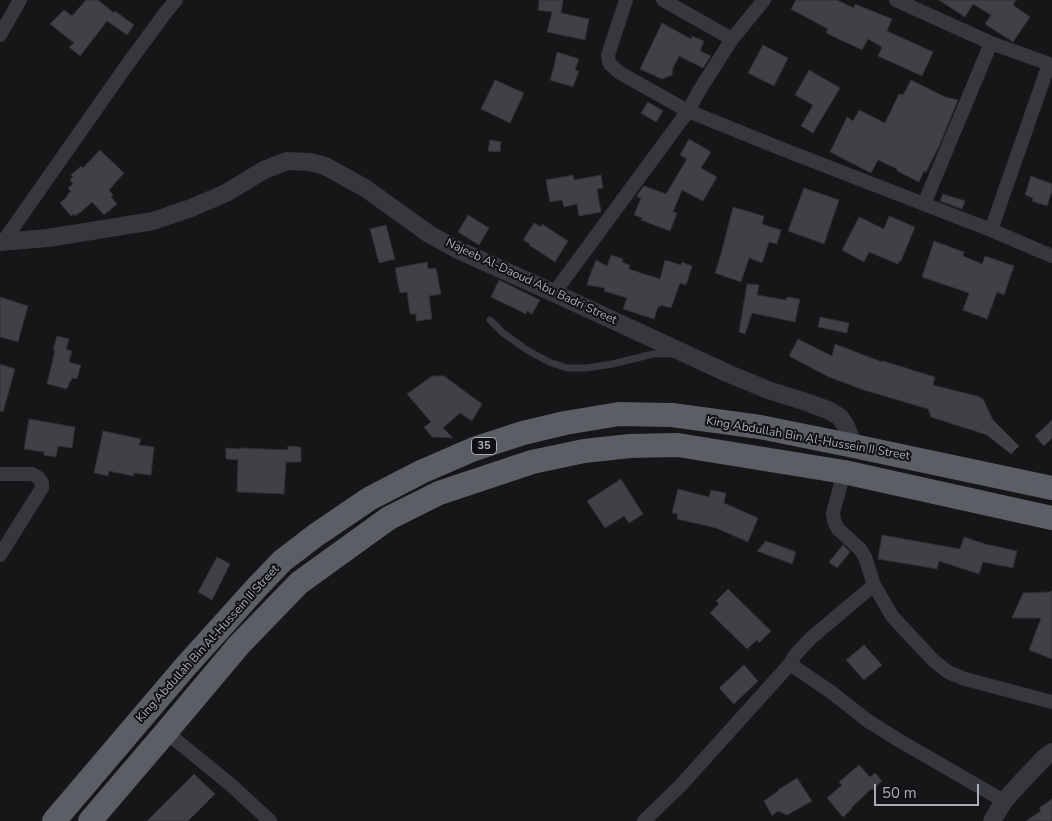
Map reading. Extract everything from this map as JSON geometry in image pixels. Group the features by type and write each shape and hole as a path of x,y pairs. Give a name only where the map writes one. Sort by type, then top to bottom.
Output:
{"highway":[{"name":"King Abdullah Bin Al-Hussein II Street","path":"54,821 185,667 282,562 316,535 368,499 420,472 474,449 522,433 565,423 619,414 672,415 760,427 849,444 1052,488"},
{"name":"King Abdullah Bin Al-Hussein II Street","path":"90,821 239,644 299,582 389,518 439,493 532,462 584,450 630,446 678,445 844,472 1052,518"}],"street":[{"path":"0,35 20,0"},
{"path":"1,242 127,65 176,0"},
{"path":"626,0 608,55 609,62 620,73 688,111 991,230 1052,256"},
{"path":"663,0 732,39"},
{"path":"554,292 688,111 732,39 764,0"},
{"path":"896,0 991,43 1051,65 991,230"},
{"path":"924,204 991,43"},
{"name":"Najeeb Al-Daoud Abu Badri Street","path":"1,242 48,238 153,221 226,193 264,170 287,161 310,162 325,166 365,188 430,234 456,249 768,390 828,410 840,417 846,426 850,436 849,444"},
{"path":"844,472 833,512 834,521 838,529 860,549 865,557 874,585 892,616 948,672 965,679 1052,702"},
{"path":"0,474 32,474 39,478 42,483 42,488 0,555"},
{"path":"644,821 681,785 811,638 874,585"},
{"path":"790,664 900,741 1004,801"},
{"path":"166,732 231,785 270,821"},
{"path":"995,819 1004,801 1048,755 1052,739"}],"lane":[{"path":"490,320 503,333 527,350 549,362 567,368 596,366 653,354 690,355"}],"building":[{"path":"86,0 98,0 114,13 115,11 134,25 127,35 107,21 80,56 69,47 74,43 50,24 64,10 72,16"},
{"path":"539,0 563,0 561,13 589,19 585,40 547,32 552,12 538,10"},
{"path":"796,0 837,0 854,8 855,4 892,19 887,31 933,52 922,76 878,56 882,47 868,39 862,50 826,33 828,29 791,9"},
{"path":"939,0 1016,0 1013,5 1030,17 1013,42 985,24 991,15 973,4 965,17"},
{"path":"662,23 691,39 692,36 704,41 700,51 711,56 703,68 679,56 672,75 662,79 640,69"},
{"path":"763,45 788,58 774,86 748,73"},
{"path":"557,52 579,59 575,70 579,71 573,87 550,80"},
{"path":"809,70 840,88 813,133 801,126 813,105 795,95"},
{"path":"495,80 524,93 510,123 481,109"},
{"path":"911,80 945,97 958,100 939,146 919,182 878,160 871,173 830,152 847,117 853,121 859,110 885,123 899,94 903,95"},
{"path":"648,102 663,111 656,122 641,113"},
{"path":"689,139 711,152 701,168 717,177 703,201 682,190 673,212 677,213 670,231 641,220 642,218 634,215 641,198 637,197 638,194 644,186 666,194 687,159 680,155"},
{"path":"490,140 501,142 500,152 488,151"},
{"path":"100,150 124,173 109,190 113,195 111,197 117,204 104,215 92,202 80,213 71,216 60,203 71,191 68,188 73,184 70,180 73,177 71,175 81,166 83,168"},
{"path":"573,175 574,180 601,175 603,188 597,189 601,212 579,216 577,204 564,207 562,200 550,202 546,180"},
{"path":"1031,176 1052,184 1052,191 1047,206 1032,201 1033,198 1025,195"},
{"path":"804,188 839,200 824,244 788,231"},
{"path":"943,194 965,201 962,209 940,201"},
{"path":"733,207 764,216 762,224 781,230 777,244 769,242 762,263 749,258 741,282 715,273"},
{"path":"468,215 489,228 479,245 458,232"},
{"path":"889,216 915,227 898,264 869,252 864,262 842,250 859,217 884,229"},
{"path":"534,223 541,227 542,224 568,241 555,262 523,240"},
{"path":"386,225 395,259 379,263 370,229"},
{"path":"934,241 964,252 963,256 982,264 985,256 1014,266 1004,295 997,292 987,319 963,310 969,293 922,277"},
{"path":"611,255 623,259 622,262 630,265 629,269 660,279 665,260 681,265 682,262 692,266 686,285 680,283 671,308 661,305 658,307 654,319 623,309 627,298 604,291 605,288 587,285 596,260 607,266"},
{"path":"427,262 428,269 436,268 441,294 429,296 432,319 416,321 416,314 410,314 407,292 400,293 395,268"},
{"path":"499,280 540,300 532,314 527,311 526,314 491,297"},
{"path":"747,284 759,285 757,295 786,300 787,297 800,299 795,322 752,313 745,334 739,332"},
{"path":"0,297 28,306 18,342 0,337"},
{"path":"820,317 849,323 847,333 818,327"},
{"path":"57,336 69,339 66,349 72,351 69,361 81,365 77,379 72,378 67,389 47,384"},
{"path":"798,339 832,356 835,344 882,362 935,377 933,385 977,396 983,399 993,420 1019,446 1011,454 987,435 931,417 928,409 864,390 829,377 789,356"},
{"path":"0,364 15,369 3,412 0,411"},
{"path":"432,376 444,376 482,404 472,421 460,413 443,428 453,438 432,437 424,427 431,422 407,394"},
{"path":"29,419 75,427 72,448 58,446 56,457 44,455 44,452 24,449"},
{"path":"1052,420 1052,438 1044,446 1035,436"},
{"path":"103,431 141,439 139,445 154,447 151,475 134,473 133,476 109,471 108,476 94,473"},
{"path":"288,446 301,447 301,462 286,462 284,494 237,492 238,460 226,459 226,448 288,450"},
{"path":"621,479 643,514 629,523 624,516 605,528 587,501"},
{"path":"678,489 709,497 711,490 726,493 724,503 758,518 748,542 716,528 677,519 678,514 672,513"},
{"path":"882,535 960,549 964,537 1017,551 1013,568 983,562 979,574 939,561 937,569 878,559"},
{"path":"766,541 796,552 792,564 757,551"},
{"path":"843,545 850,552 837,568 829,562"},
{"path":"217,557 230,564 212,600 198,592"},
{"path":"728,589 771,631 759,643 757,640 747,649 710,613 719,604 716,601"},
{"path":"1051,591 1052,659 1029,650 1041,618 1012,618 1023,593"},
{"path":"864,645 882,665 864,680 846,660"},
{"path":"744,665 758,681 734,704 719,688"},
{"path":"859,765 870,777 875,773 882,781 871,789 843,817 827,798 842,785 839,782"},
{"path":"194,774 215,794 188,821 147,821"},
{"path":"797,778 812,801 787,815 778,811 772,816 764,801"},
{"path":"1052,799 1052,821 1026,821 1041,811 1039,808"}]}
